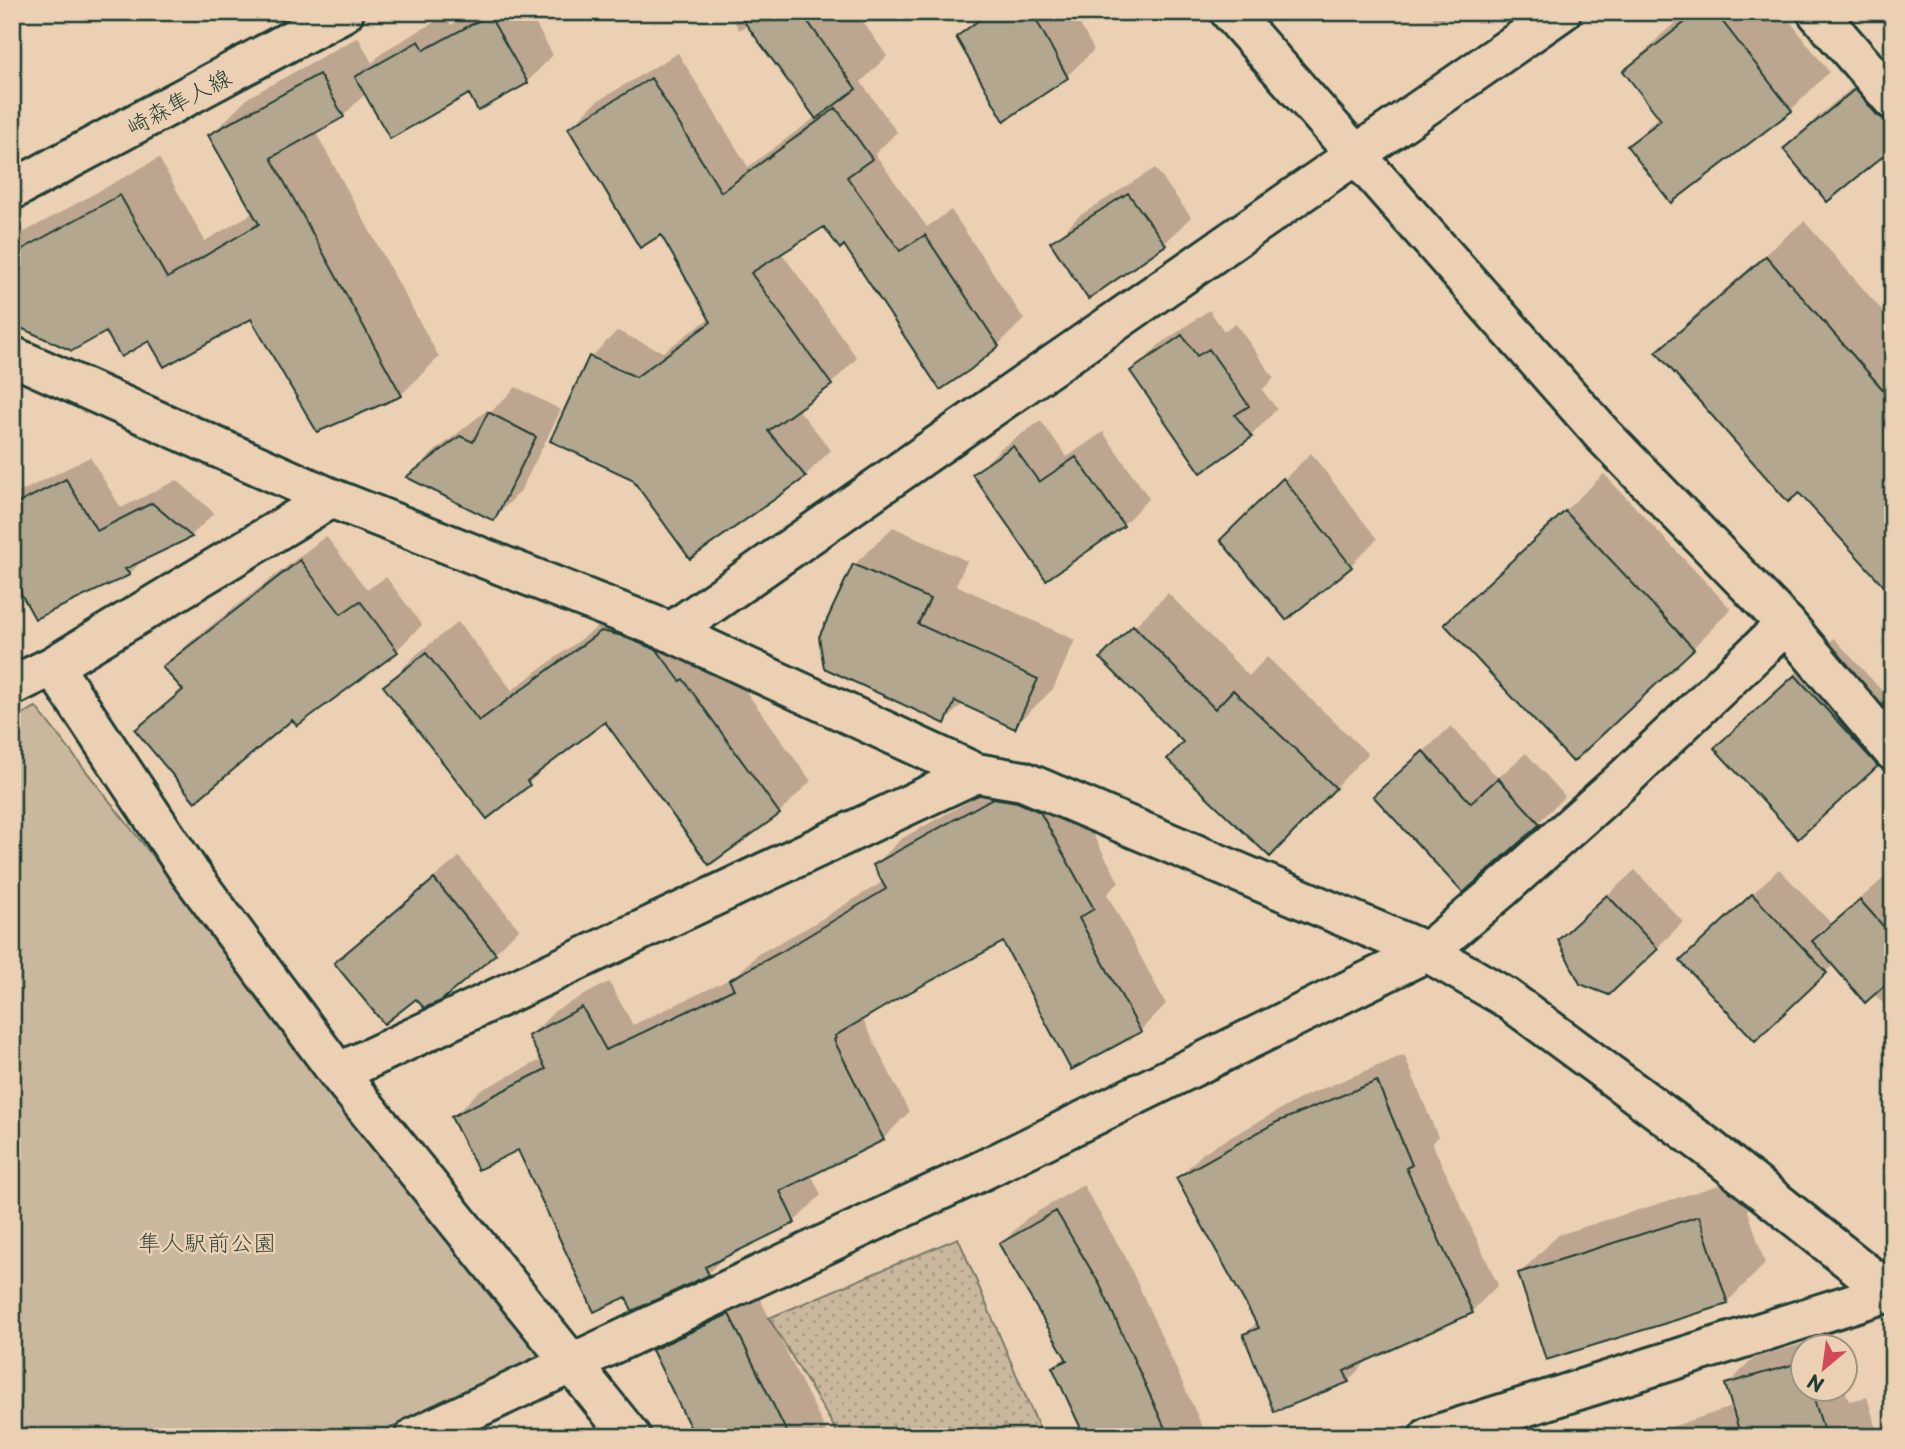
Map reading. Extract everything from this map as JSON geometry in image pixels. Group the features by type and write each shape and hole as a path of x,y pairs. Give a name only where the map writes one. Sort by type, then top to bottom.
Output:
{"street":[{"name":"崎森隼人線","path":"12,190 344,12"},
{"path":"1230,12 1603,435 1786,624 1893,751"},
{"path":"671,632 1562,12"},
{"path":"1817,12 1893,100"},
{"path":"12,356 331,498 671,632 976,773 1023,781 1427,952 1505,997 1709,1148 1891,1294"},
{"path":"12,687 53,666 331,498"},
{"path":"415,1437 979,1172 1427,952 1625,778 1786,624"},
{"path":"53,666 190,873 338,1073 631,1437"},
{"path":"338,1073 976,773"},
{"path":"1429,1437 1891,1294"}],"green space":[{"name":"隼人駅前公園","path":"36,707 542,1354 373,1437 12,1437 12,719"},
{"path":"958,1238 1043,1437 840,1437 769,1318"}],"building":[{"path":"737,12 801,12 856,89 816,119"},
{"path":"990,12 1032,12 1068,78 1004,121 956,37"},
{"path":"1698,12 1715,12 1792,111 1671,203 1627,146 1661,120 1623,71"},
{"path":"489,15 528,83 478,111 469,94 390,139 355,77 419,41 424,50"},
{"path":"319,74 344,117 271,158 402,396 317,432 251,319 164,367 149,341 121,357 106,332 72,351 12,324 12,255 120,195 167,278 259,224 208,135"},
{"path":"651,78 721,192 836,108 872,159 847,177 900,251 925,235 999,346 940,390 844,245 840,249 824,227 751,273 832,385 768,431 806,477 690,559 632,479 550,441 589,356 636,377 711,322 661,235 640,248 568,128"},
{"path":"1855,89 1877,115 1893,121 1893,148 1827,202 1783,149"},
{"path":"1128,193 1166,245 1088,299 1050,242"},
{"path":"1766,256 1893,401 1893,596 1799,493 1788,502 1656,352"},
{"path":"1182,335 1197,356 1209,349 1249,406 1235,415 1252,437 1201,473 1130,371"},
{"path":"488,412 536,437 494,521 406,477 460,436 473,442"},
{"path":"1013,446 1039,482 1076,457 1124,526 1046,580 972,474"},
{"path":"1283,478 1352,567 1286,620 1220,540"},
{"path":"66,479 97,531 152,503 192,537 125,569 130,575 35,619 12,577 12,506"},
{"path":"1565,511 1694,649 1573,762 1444,624"},
{"path":"300,560 341,614 360,601 398,652 297,726 292,720 195,802 135,730 183,690 162,667"},
{"path":"853,564 930,599 918,624 1038,679 1015,729 955,701 945,724 824,668 819,637"},
{"path":"1133,625 1215,709 1233,690 1336,788 1270,857 1167,759 1183,742 1100,658"},
{"path":"601,631 657,650 680,681 683,679 780,814 709,865 605,722 527,781 530,785 487,819 383,686 426,653 479,721"},
{"path":"1795,675 1878,766 1798,839 1714,748"},
{"path":"1423,751 1471,803 1498,778 1540,824 1463,893 1373,796"},
{"path":"993,798 1017,802 1040,812 1094,909 1079,918 1141,1032 1071,1070 1003,942 835,1036 834,1040 884,1140 780,1191 795,1223 705,1267 709,1275 632,1311 626,1297 594,1312 518,1150 478,1170 451,1117 546,1069 528,1036 582,1007 606,1050 734,989 729,980 886,889 873,865"},
{"path":"434,879 496,954 441,1001 424,1008 416,999 384,1024 334,963"},
{"path":"1752,894 1827,973 1755,1041 1680,961"},
{"path":"1607,895 1658,949 1609,995 1580,984 1558,940"},
{"path":"1860,900 1893,937 1893,978 1865,1003 1812,941"},
{"path":"1377,1081 1412,1165 1406,1168 1473,1313 1344,1371 1349,1382 1274,1412 1243,1334 1259,1328 1176,1178 1277,1122"},
{"path":"1056,1211 1100,1285 1169,1437 1085,1437 1052,1367 1067,1360 999,1244"},
{"path":"1699,1216 1728,1304 1546,1360 1518,1273"},
{"path":"729,1314 789,1437 695,1437 652,1350"},
{"path":"1790,1365 1790,1404 1815,1404 1826,1437 1741,1437 1725,1384"}]}
